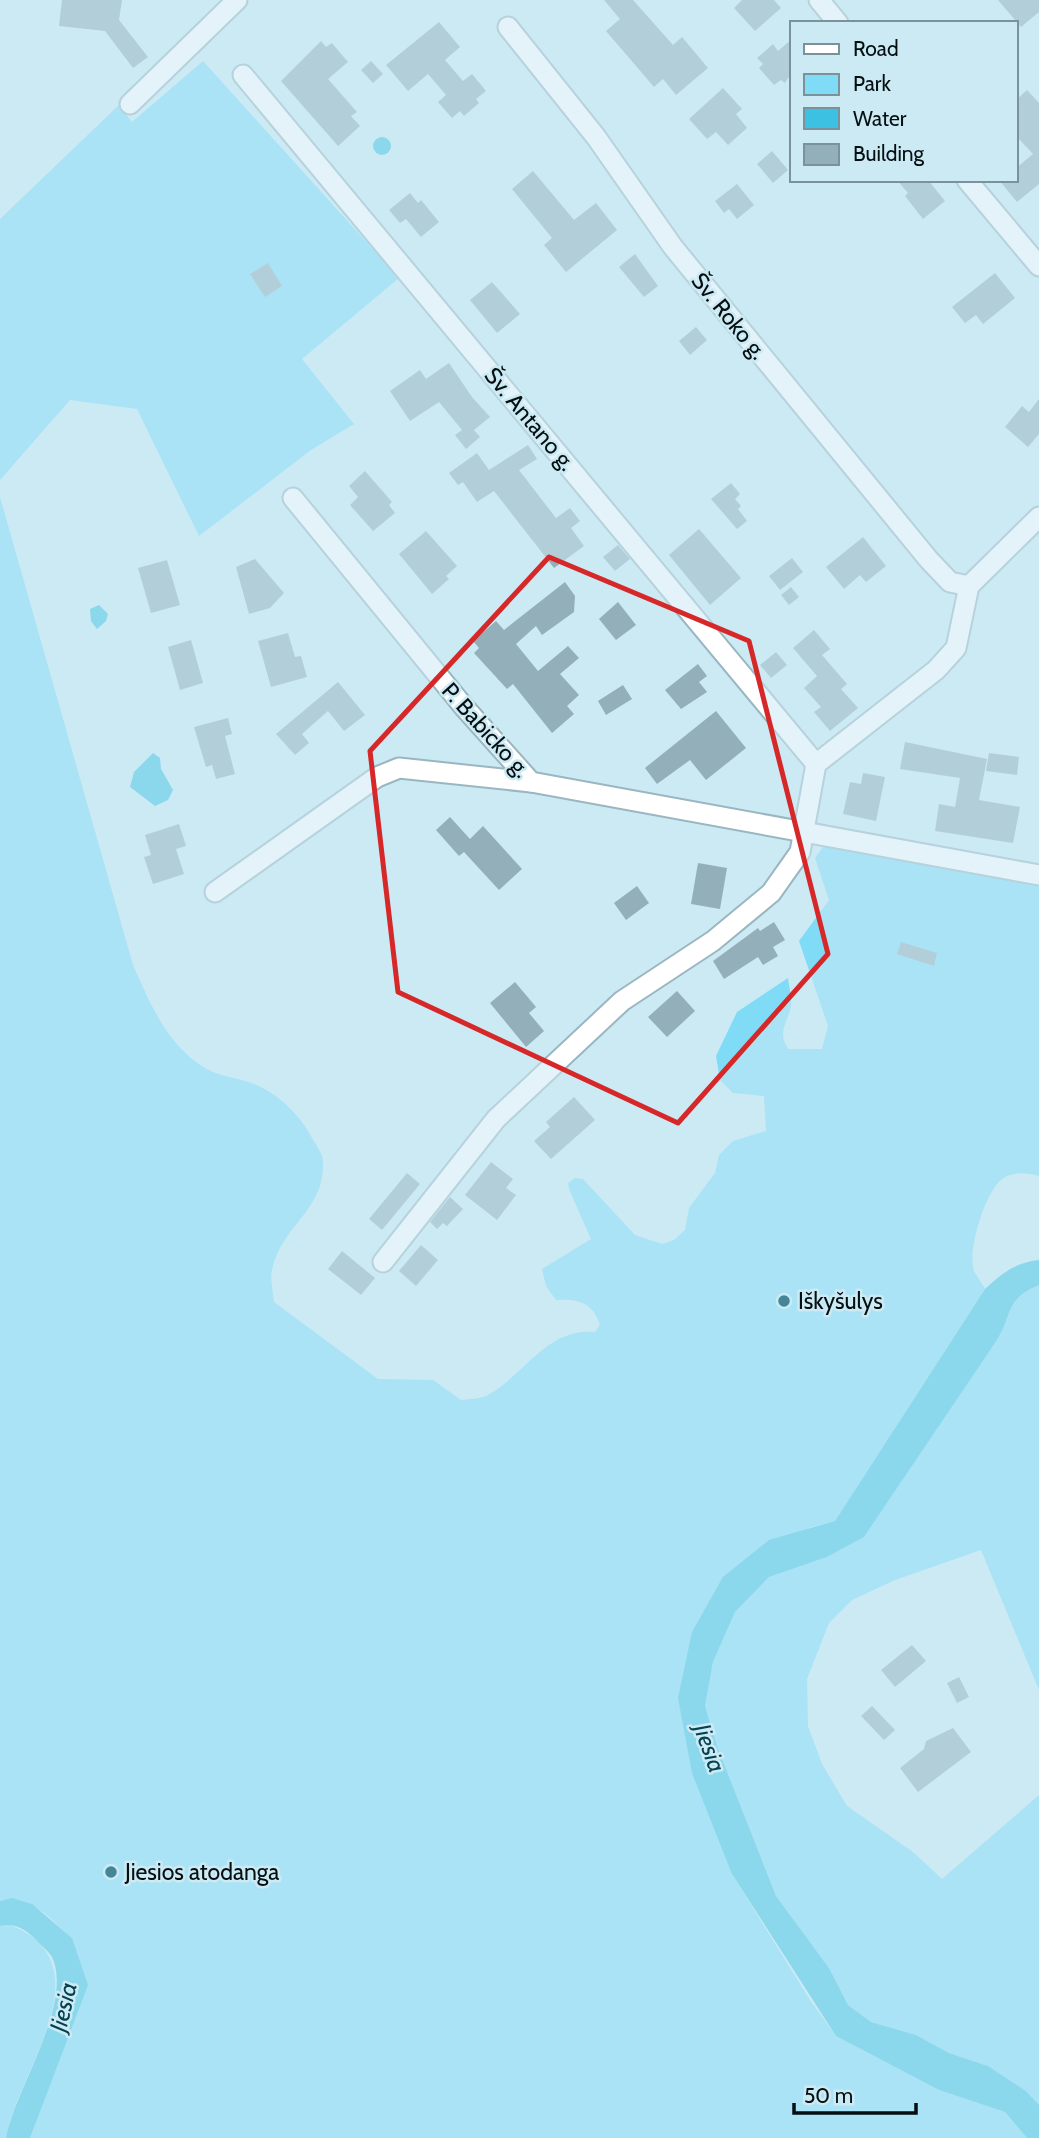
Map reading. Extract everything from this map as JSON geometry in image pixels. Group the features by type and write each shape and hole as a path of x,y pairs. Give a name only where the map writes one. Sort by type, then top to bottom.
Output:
{"street":[{"path":"130,104 237,0"},
{"path":"819,0 836,21"},
{"name":"Šv. Roko g.","path":"508,27 596,137 673,247 929,560 950,582 969,586"},
{"name":"Šv. Antano g.","path":"243,75 816,764"},
{"path":"969,182 1039,266"},
{"name":"P. Babicko g.","path":"293,498 464,707 531,782 803,830 1039,876"},
{"path":"383,1262 496,1119 622,1001 713,941 771,893 800,852 816,764 936,670 956,648 969,586 1039,517"},
{"path":"215,892 377,776 399,768 531,782"}],"highlighted area":[{"path":"549,557 749,641 828,954 678,1123 398,992 370,751"}],"green space":[{"path":"203,61 399,278 302,359 354,424 311,450 199,536 137,409 70,400 0,480 0,219 119,105 132,122"},
{"path":"0,497 133,965 152,1005 175,1042 196,1062 215,1073 266,1089 284,1103 307,1129 322,1156 322,1179 317,1193 277,1254 271,1274 274,1302 378,1379 433,1380 461,1400 482,1397 501,1386 537,1354 563,1337 595,1332 600,1325 593,1311 577,1301 556,1300 546,1286 542,1269 591,1239 569,1189 568,1183 575,1178 583,1179 635,1235 662,1244 674,1240 685,1230 689,1208 715,1173 719,1155 733,1141 766,1131 764,1096 733,1093 720,1080 716,1056 737,1012 788,978 791,1003 783,1033 785,1044 789,1049 822,1049 828,1026 799,941 829,900 815,858 825,844 1039,886 1039,1176 1020,1173 1006,1176 989,1196 975,1237 972,1262 974,1271 985,1289 835,1521 809,1528 692,1632 732,1874 810,2000 836,2036 939,2090 1005,2112 1027,2138 30,2138 41,2108 72,1938 30,1904 0,1901"},
{"path":"1039,1285 1039,1690 981,1550 895,1580 852,1600 829,1623 807,1679 808,1726 822,1764 847,1806 913,1852 942,1879 1039,1795 1039,2105 1026,2091 988,2066 949,2053 916,2035 871,2022 848,2005 829,1968 776,1896 717,1746 705,1706 713,1662 735,1612 769,1577 827,1557 864,1537 997,1340 1015,1302"},
{"path":"8,1924 38,1942 52,1964 55,1991 49,2020 13,2111 6,2138 0,2138 0,1926"}],"water":[{"path":"382,137 388,140 391,146 388,152 382,155 376,152 373,146 376,140"},
{"path":"99,605 108,614 106,621 97,629 91,621 90,609"},
{"path":"153,753 160,758 161,769 173,790 168,800 155,806 130,787 134,772"},
{"name":"Jiesia","path":"1039,1260 1039,1285 1015,1302 997,1340 864,1537 827,1557 769,1577 735,1612 713,1662 705,1706 717,1746 776,1896 829,1968 848,2005 871,2022 916,2035 949,2053 988,2066 1026,2091 1039,2105 1039,2138 1027,2138 1005,2112 939,2090 836,2036 732,1874 692,1773 678,1698 692,1632 723,1577 769,1540 835,1521 985,1289 1009,1270 1023,1263"},
{"name":"Jiesia","path":"12,1898 32,1904 72,1938 88,1985 30,2138 6,2138 49,2023 57,1976 52,1957 33,1937 16,1926 0,1926 0,1901"}],"building":[{"path":"62,0 122,0 119,20 148,57 133,68 105,31 59,26"},
{"path":"604,0 633,0 673,45 682,37 708,68 676,95 663,79 654,87 606,31 620,19"},
{"path":"742,0 774,0 781,8 755,31 734,8"},
{"path":"998,0 1039,0 1039,12 1021,27"},
{"path":"439,22 460,47 445,60 463,81 472,74 486,91 476,99 479,103 464,116 460,111 452,118 438,102 446,95 428,74 408,91 386,65"},
{"path":"321,41 326,47 332,43 348,62 328,79 357,112 351,116 360,126 338,146 281,81"},
{"path":"790,41 790,75 785,83 781,80 774,85 759,68 763,64 757,58 773,44 778,51"},
{"path":"371,61 383,74 373,83 361,70"},
{"path":"723,88 742,109 736,114 747,128 728,145 716,132 707,139 689,119"},
{"path":"1027,90 1039,103 1039,184 1017,202 1001,182 1018,182 1018,166 1033,154 1018,138 1018,98"},
{"path":"772,151 788,170 773,183 757,164"},
{"path":"533,171 574,220 596,203 617,230 566,272 544,245 552,238 512,189"},
{"path":"899,182 930,182 945,201 923,219 905,196 908,193"},
{"path":"737,184 754,205 737,219 729,209 724,213 715,201"},
{"path":"410,193 418,203 421,200 439,222 421,237 406,219 400,223 389,210"},
{"path":"635,254 658,286 644,297 619,267"},
{"path":"268,263 282,286 265,297 250,274"},
{"path":"995,273 1015,298 983,324 976,315 965,323 952,307"},
{"path":"492,282 520,314 497,333 470,300"},
{"path":"696,327 707,340 690,355 679,341"},
{"path":"449,363 472,397 490,417 474,430 480,437 466,449 455,435 462,430 439,402 410,421 390,391 420,370 426,379"},
{"path":"1039,399 1039,434 1028,447 1005,427 1022,406 1029,412"},
{"path":"528,445 537,459 519,470 556,518 570,508 580,521 571,528 584,546 554,568 494,491 477,502 463,482 458,485 449,473 477,453 489,470"},
{"path":"365,471 392,502 389,505 395,513 373,531 350,505 358,497 349,486"},
{"path":"731,483 740,494 735,499 741,506 738,509 747,521 737,529 711,499"},
{"path":"699,529 741,578 710,605 669,555"},
{"path":"426,531 457,566 446,576 449,579 432,594 399,554"},
{"path":"863,537 886,566 866,582 860,575 844,589 826,567"},
{"path":"618,545 630,559 615,571 603,557"},
{"path":"792,558 803,572 780,590 769,576"},
{"path":"255,559 284,593 270,608 249,614 236,567"},
{"path":"167,560 180,605 151,613 138,568"},
{"path":"565,582 575,596 574,612 542,635 536,626 516,644 538,671 568,646 579,658 560,674 579,695 567,706 574,714 552,733 513,684 507,689 474,653 479,648 473,641 496,621 504,630"},
{"path":"791,587 799,597 789,605 781,595"},
{"path":"618,602 636,625 616,640 599,619"},
{"path":"814,630 830,649 822,655 847,684 841,689 858,708 830,731 814,712 821,707 804,688 817,676 793,648"},
{"path":"288,633 295,657 301,656 307,677 271,687 258,641"},
{"path":"191,640 203,683 180,690 168,647"},
{"path":"776,652 787,665 771,678 760,665"},
{"path":"698,664 707,676 699,682 707,692 681,709 665,690"},
{"path":"338,682 365,715 344,731 328,711 302,734 309,743 295,755 276,734"},
{"path":"623,685 632,699 606,715 598,701"},
{"path":"716,711 746,748 706,780 690,760 657,784 645,768"},
{"path":"228,718 232,734 225,736 235,774 216,779 212,765 206,767 194,727"},
{"path":"905,742 987,759 979,800 1020,807 1013,843 935,831 939,804 955,807 960,778 900,769"},
{"path":"989,753 1019,757 1017,775 986,771"},
{"path":"863,773 885,777 876,821 843,814 850,782 861,784"},
{"path":"450,817 470,839 483,826 522,869 499,890 464,852 459,856 436,830"},
{"path":"179,824 186,846 176,849 184,874 153,884 144,857 151,855 145,835"},
{"path":"698,863 727,868 720,909 691,904"},
{"path":"637,886 649,903 626,920 614,903"},
{"path":"774,922 785,940 773,947 778,956 763,965 758,957 724,979 713,961 758,928 760,931"},
{"path":"901,942 937,953 934,966 897,954"},
{"path":"515,982 536,1007 529,1013 544,1031 526,1047 490,1003"},
{"path":"677,991 695,1011 667,1037 648,1017"},
{"path":"574,1097 595,1120 551,1159 534,1141 550,1127 546,1122"},
{"path":"491,1162 513,1179 506,1188 516,1195 497,1220 465,1195"},
{"path":"407,1173 420,1184 382,1230 369,1219"},
{"path":"450,1197 463,1209 447,1226 443,1223 437,1229 430,1222"},
{"path":"421,1245 438,1260 416,1286 399,1271"},
{"path":"342,1251 375,1278 361,1295 328,1269"},
{"path":"912,1645 926,1661 895,1687 881,1670"},
{"path":"959,1677 969,1697 957,1703 947,1683"},
{"path":"872,1706 895,1730 884,1740 861,1716"},
{"path":"953,1728 971,1752 918,1792 900,1768 924,1749 926,1741"}],"place":[{"name":"Iškyšulys","path":"784,1301"},
{"name":"Jiesios atodanga","path":"111,1872"}]}
